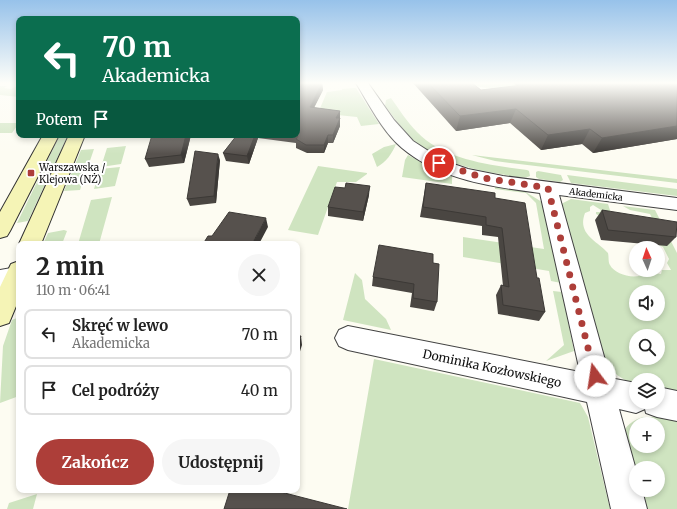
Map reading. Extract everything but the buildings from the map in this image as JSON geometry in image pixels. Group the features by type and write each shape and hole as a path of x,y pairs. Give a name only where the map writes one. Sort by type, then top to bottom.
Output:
{"main road":[{"path":"0,231 49,138"},
{"path":"31,241 77,138"},
{"path":"0,315 12,275"}],"street":[{"name":"Akademicka","path":"379,107 398,134 407,143 427,157 453,169 484,178 548,188 677,204"},
{"path":"548,188 629,509"},
{"name":"Dominika Kozłowskiego","path":"348,338 629,397"},
{"path":"665,404 677,406"}],"green space":[{"path":"321,107 368,107 379,124 361,126 357,117 318,113"},
{"path":"386,107 397,107 417,132 440,149 468,160 527,170 529,171 530,176 519,177 488,172 442,158 421,146 401,128"},
{"path":"0,123 16,123 16,127 12,133 0,133"},
{"path":"59,138 67,138 28,221 17,223"},
{"path":"396,144 393,151 383,163 377,167 372,154 384,147"},
{"path":"126,146 121,164 101,167 107,148"},
{"path":"94,149 80,190 64,191 81,150"},
{"path":"408,155 436,170 452,176 452,184 402,177 405,160"},
{"path":"472,155 677,179 677,183 495,161"},
{"path":"318,166 367,174 356,182 337,182 318,235 288,230"},
{"path":"120,167 115,186 94,189 100,169"},
{"path":"538,171 561,175 563,180 560,182 539,179 536,177 536,172"},
{"path":"567,175 677,189 677,196 571,183"},
{"path":"495,186 524,191 542,202 561,283 551,281 549,271 463,257 463,237 544,249 536,203 526,193 495,189"},
{"path":"112,197 100,241 79,241 91,200"},
{"path":"571,199 608,204 614,223 596,214 596,212 600,212 601,210 593,205 590,207 590,211 585,213 583,220 589,236 608,253 609,264 617,272 629,277 665,277 665,270 671,270 667,263 669,259 665,251 665,241 658,241 650,214 630,210 623,206 655,210 677,253 677,397 665,394 665,373 629,373 629,383 617,375 607,365 561,204"},
{"path":"64,230 67,231 63,241 44,241 48,233"},
{"path":"355,273 362,280 365,299 386,319 391,330 343,320"},
{"path":"553,291 562,292 574,351 546,361 564,345"},
{"path":"16,318 16,397 0,403 3,346 12,320"},
{"path":"374,359 580,403 588,417 610,509 348,509"},
{"path":"665,418 677,420 677,509 643,509 640,497 665,497 665,461 629,461 623,439 623,432 629,425 629,453 665,453"},
{"path":"37,494 33,509 7,509 9,503"}],"place":[{"name":"Warszawska / Klejowa (NŻ)","path":"31,173"}],"route":[{"path":"439,163 467,174 484,178 548,188 595,376"}]}
